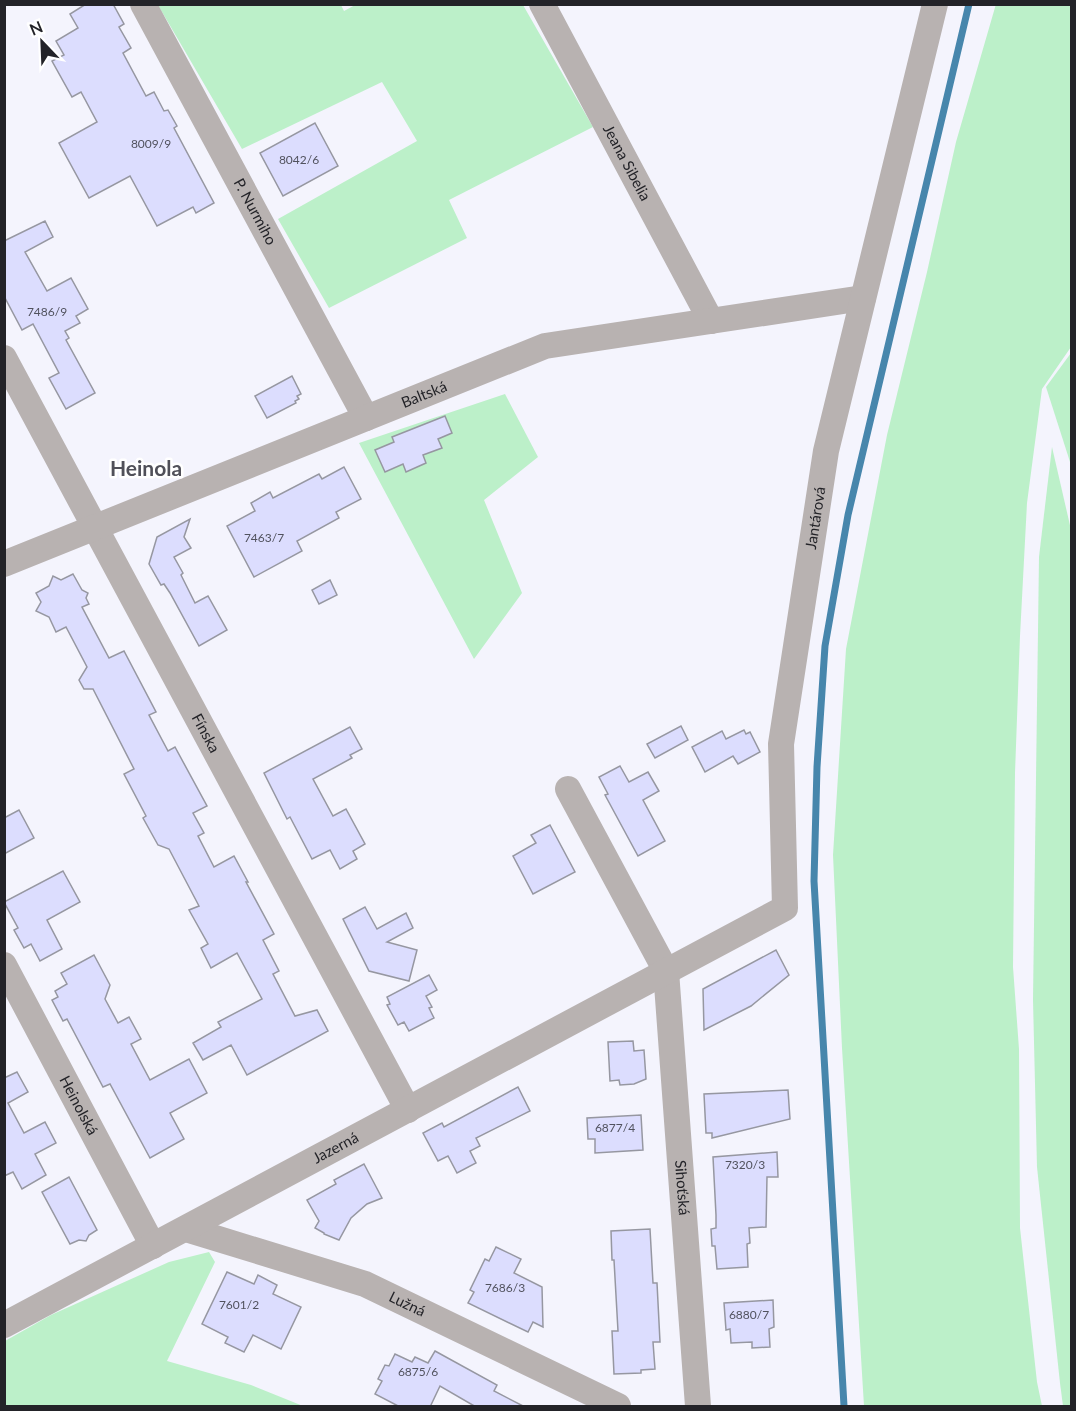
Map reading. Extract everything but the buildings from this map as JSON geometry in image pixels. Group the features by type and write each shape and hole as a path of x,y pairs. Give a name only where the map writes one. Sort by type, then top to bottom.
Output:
{"street":[{"name":"P. Nurmiho","path":"143,4 366,418"},
{"name":"Jeana Sibelia","path":"542,4 711,321"},
{"name":"Jantárová","path":"666,971 785,908 781,744 826,451 935,4"},
{"name":"Baltská","path":"4,564 545,346 863,298"},
{"name":"Fínska","path":"4,357 408,1110"},
{"path":"568,789 666,971"},
{"name":"Heinolská","path":"4,965 153,1245"},
{"name":"Jazerná","path":"4,1325 666,971"},
{"name":"Sihoťská","path":"666,971 698,1407"},
{"name":"Lužná","path":"186,1229 365,1284 618,1407"}],"green space":[{"path":"357,4 523,5 593,127 449,200 467,238 329,308 278,219 417,141 382,82 242,149 158,5 341,5 344,11"},
{"path":"996,4 1072,5 1071,347 1042,389 1027,503 1015,773 1013,967 1019,1049 1020,1228 1037,1382 1042,1406 864,1406 842,1048 833,855 846,649 887,435 956,142"},
{"path":"1071,353 1071,465 1046,387"},
{"path":"505,394 538,457 484,500 522,593 474,659 359,443"},
{"path":"1052,447 1072,534 1071,1406 1063,1406 1037,1167 1033,1000 1039,557"},
{"path":"209,1252 215,1262 167,1361 251,1385 303,1406 5,1406 5,1341 51,1315 169,1262"}],"waterway":[{"path":"844,1406 814,881 817,767 825,646 848,515 969,4"}],"district":[{"name":"Heinola","path":"146,469"}]}
